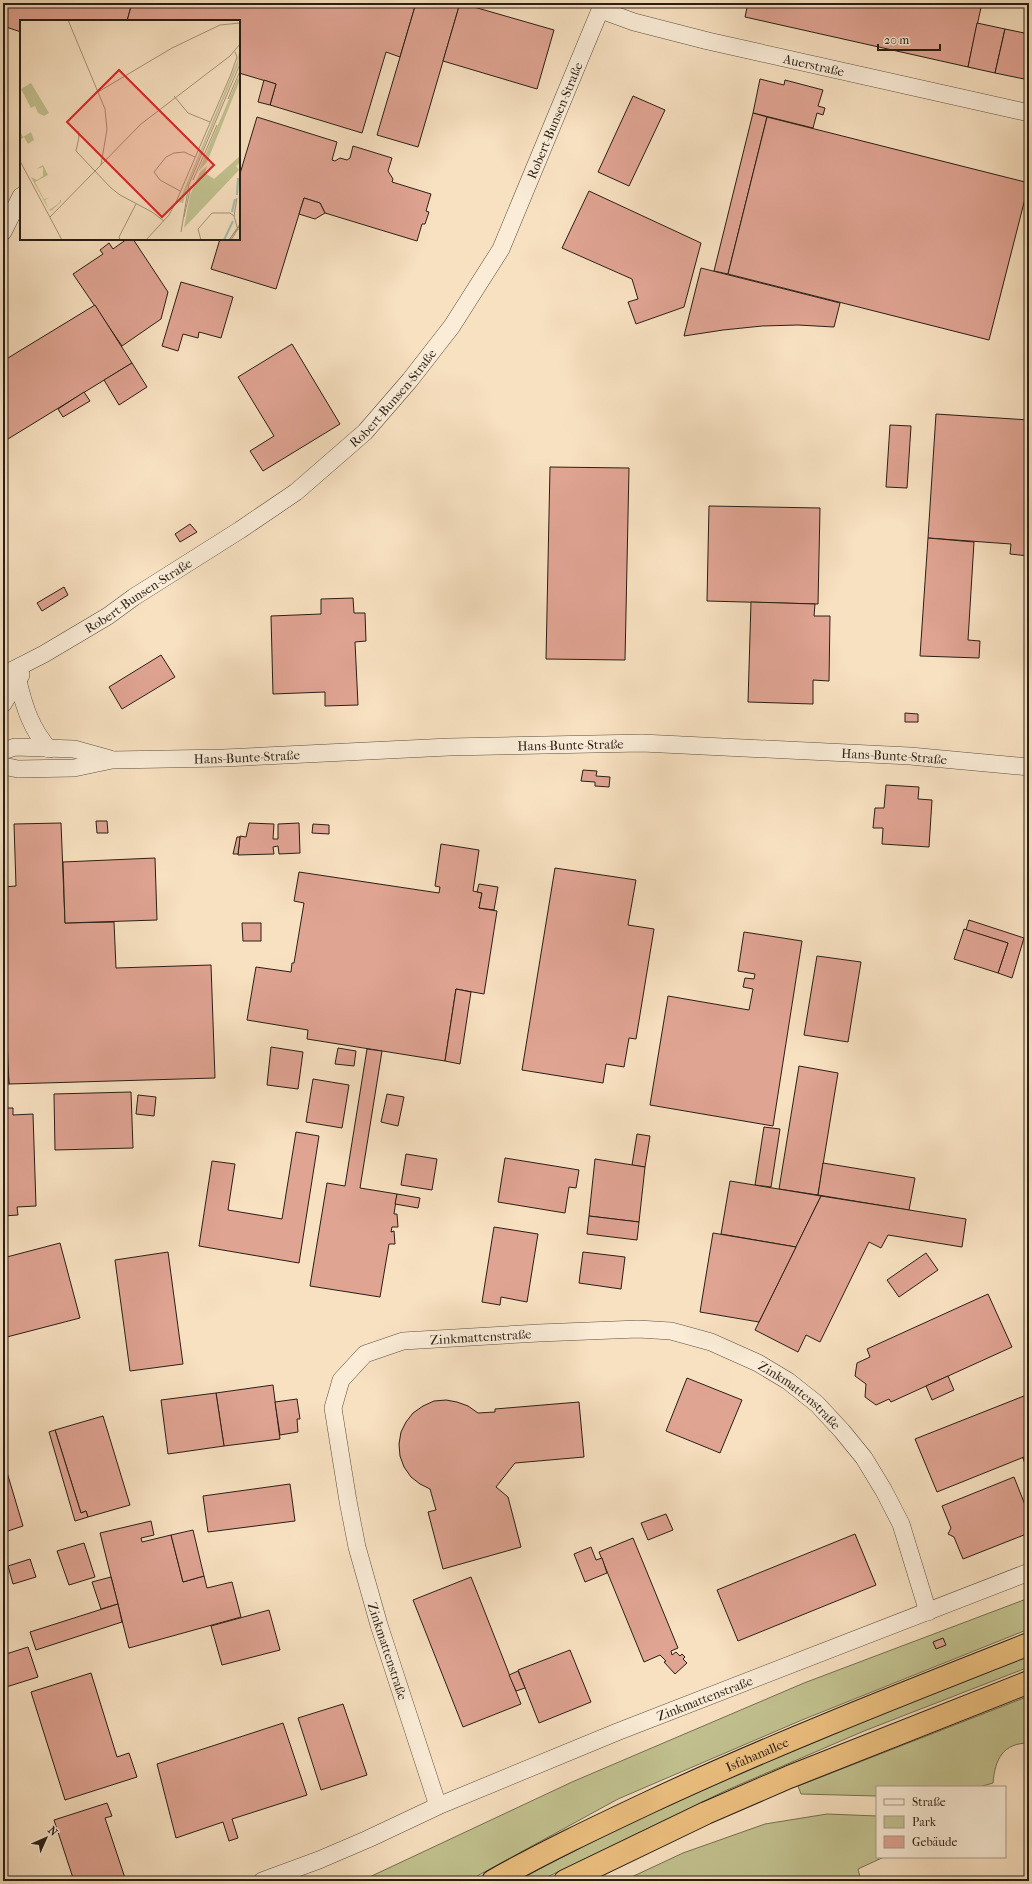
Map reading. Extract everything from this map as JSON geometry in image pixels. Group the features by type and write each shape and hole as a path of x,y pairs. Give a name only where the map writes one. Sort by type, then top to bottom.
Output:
{"highway":[{"name":"Isfahanallee","path":"493,1881 600,1826 722,1768 911,1690 1029,1644"},
{"path":"565,1881 706,1813 782,1780 1029,1682"}],"street":[{"name":"Auerstraße","path":"602,6 634,22 708,41 1029,113"},
{"name":"Robert-Bunsen-Straße","path":"3,704 11,678 29,661 108,616 134,597 290,496 331,463 365,432 410,380 452,326 501,249 602,6"},
{"path":"3,232 20,198"},
{"path":"11,678 31,723 49,749"},
{"name":"Hans-Bunte-Straße","path":"3,766 18,769 74,768 112,760 224,758 449,747 642,743 903,756 1029,767"},
{"name":"Hans-Bunte-Straße","path":"3,752 15,747 74,749 112,760"},
{"name":"Zinkmattenstraße","path":"438,1806 378,1625 357,1547 348,1501 333,1408 341,1380 365,1354 403,1341 638,1329 671,1331 711,1342 758,1363 788,1381 817,1404 864,1458 901,1524 928,1612"},
{"name":"Zinkmattenstraße","path":"262,1881 368,1840 438,1806 617,1732 1029,1572"}],"green space":[{"path":"1029,1598 1029,1629 802,1720 618,1799 468,1881 361,1881 572,1782 804,1683"},
{"path":"1029,1656 1029,1667 864,1731 727,1790 539,1881 517,1881 642,1818 705,1789 899,1707"},
{"path":"1029,1696 1029,1743 1013,1746 1002,1754 998,1760 993,1783 982,1786 876,1786 876,1796 801,1794 798,1786"},
{"path":"827,1814 876,1816 876,1858 882,1858 858,1869 861,1881 623,1881 683,1853 765,1824"}],"building":[{"path":"3,3 132,3 127,20 20,20 20,32 3,26"},
{"path":"132,3 416,3 400,57 386,52 362,133 270,105 276,84 240,73 240,20 127,20"},
{"path":"416,3 460,3 418,147 377,135"},
{"path":"460,3 554,30 537,89 443,61"},
{"path":"748,3 890,3 898,5 898,3 982,3 968,67 745,17"},
{"path":"977,23 1005,29 995,73 968,67"},
{"path":"1005,29 1029,34 1029,80 995,73"},
{"path":"760,79 784,85 785,80 823,90 818,106 825,108 823,115 817,113 813,128 753,113"},
{"path":"264,80 276,84 270,105 258,102"},
{"path":"633,96 665,110 629,186 598,172"},
{"path":"753,113 767,117 728,274 714,271"},
{"path":"257,117 337,142 332,160 335,161 340,158 347,160 350,158 353,146 392,158 388,171 393,179 392,182 431,194 426,211 429,212 425,224 422,224 417,241 325,213 320,203 304,198 276,289 211,269 220,240 240,240 240,174"},
{"path":"767,117 1029,183 989,340 728,274"},
{"path":"589,191 701,243 684,307 636,324 628,302 638,299 632,279 562,248"},
{"path":"304,198 320,203 325,213 315,219 299,214"},
{"path":"126,240 134,240 168,292 161,319 122,346 73,274 103,254 100,250 109,243 113,249"},
{"path":"701,268 840,303 834,327 798,325 762,326 684,336"},
{"path":"181,282 233,297 221,338 199,332 198,338 183,334 178,351 162,346"},
{"path":"95,305 132,363 3,442 3,361"},
{"path":"1029,330 1029,347 1025,346"},
{"path":"292,344 340,424 263,471 250,451 274,436 238,377"},
{"path":"132,363 147,387 119,405 104,380"},
{"path":"84,392 90,401 63,417 58,409"},
{"path":"936,414 1029,420 1029,556 1010,554 1011,544 928,538"},
{"path":"890,425 911,426 907,488 886,487"},
{"path":"550,467 629,468 625,660 546,659"},
{"path":"709,506 820,508 818,604 707,601"},
{"path":"190,524 197,532 180,542 175,534"},
{"path":"928,538 974,542 968,640 980,641 979,658 920,656"},
{"path":"64,587 68,595 42,611 37,603"},
{"path":"353,598 354,613 365,613 366,641 355,642 358,705 325,706 325,692 273,694 271,616 321,614 321,599"},
{"path":"751,602 815,604 814,616 830,616 829,681 813,680 813,704 748,702"},
{"path":"161,655 175,677 122,709 109,687"},
{"path":"905,713 918,714 918,722 905,722"},
{"path":"583,770 597,771 596,776 610,777 609,787 595,786 595,782 581,781"},
{"path":"886,785 919,787 918,799 932,800 929,847 882,844 883,828 873,828 875,808 884,808"},
{"path":"96,821 107,821 108,833 97,833"},
{"path":"61,823 65,923 114,922 116,968 211,965 215,1078 9,1084 3,949 3,887 16,886 14,824"},
{"path":"249,823 274,824 273,839 278,839 278,824 299,823 300,853 279,854 278,846 273,847 274,854 238,855 240,836 246,837"},
{"path":"313,824 329,825 329,834 312,833"},
{"path":"237,837 240,837 238,854 233,854"},
{"path":"441,844 479,850 473,891 482,893 479,908 497,911 484,994 456,989 445,1061 307,1039 308,1030 247,1020 256,967 291,972 292,963 294,963 304,903 294,901 299,872 439,893 440,887 435,886"},
{"path":"155,858 157,920 65,923 63,862"},
{"path":"555,868 636,880 628,925 654,929 636,1039 629,1038 624,1067 606,1064 603,1083 522,1070"},
{"path":"479,884 498,887 494,910 479,908 482,893 477,892"},
{"path":"969,920 1024,938 1012,978 998,973 1008,943 966,930"},
{"path":"242,923 261,923 261,941 243,941"},
{"path":"964,929 1008,943 998,973 954,959"},
{"path":"744,932 802,941 773,1126 650,1105 668,996 749,1010 753,989 743,987 745,978 754,979 755,974 738,971"},
{"path":"817,956 861,962 848,1042 804,1035"},
{"path":"456,989 471,992 460,1064 445,1061"},
{"path":"271,1047 303,1052 298,1089 267,1085"},
{"path":"338,1048 356,1051 354,1066 335,1064"},
{"path":"367,1049 382,1051 360,1188 397,1194 394,1214 397,1214 398,1227 392,1227 391,1232 394,1231 395,1244 389,1244 380,1297 310,1286 327,1183 345,1186"},
{"path":"3,1060 7,1060 9,1084 3,1084"},
{"path":"799,1066 838,1073 818,1195 779,1189"},
{"path":"313,1079 349,1085 342,1128 306,1122"},
{"path":"131,1092 133,1148 55,1150 54,1094"},
{"path":"387,1094 404,1097 398,1126 381,1122"},
{"path":"138,1095 156,1097 154,1116 136,1114"},
{"path":"3,1108 13,1108 13,1115 33,1114 36,1206 17,1207 18,1215 3,1216"},
{"path":"764,1127 780,1129 771,1187 755,1185"},
{"path":"296,1132 319,1136 299,1263 199,1246 212,1161 235,1164 228,1210 282,1219"},
{"path":"637,1134 650,1136 645,1167 632,1165"},
{"path":"406,1154 437,1159 432,1190 401,1185"},
{"path":"505,1158 579,1170 576,1188 569,1187 565,1213 498,1202"},
{"path":"595,1159 645,1167 639,1222 589,1216"},
{"path":"823,1163 915,1178 909,1210 818,1195"},
{"path":"730,1181 821,1196 796,1247 721,1234"},
{"path":"397,1194 420,1198 418,1208 395,1204"},
{"path":"821,1196 966,1219 962,1247 888,1235 881,1248 869,1242 820,1342 806,1335 798,1352 755,1330"},
{"path":"589,1216 639,1222 637,1240 587,1234"},
{"path":"494,1227 538,1234 527,1302 501,1297 500,1305 482,1302"},
{"path":"713,1233 796,1247 759,1322 700,1312"},
{"path":"60,1243 80,1318 3,1338 3,1258"},
{"path":"168,1252 183,1364 130,1371 115,1260"},
{"path":"583,1252 625,1257 621,1289 579,1283"},
{"path":"926,1253 938,1270 899,1297 887,1280"},
{"path":"988,1294 1012,1347 891,1402 889,1399 876,1405 865,1397 866,1384 855,1376 857,1363 870,1357 867,1349"},
{"path":"948,1376 954,1390 932,1400 926,1386"},
{"path":"687,1378 742,1400 720,1453 666,1431"},
{"path":"273,1385 280,1439 224,1446 216,1393"},
{"path":"216,1393 224,1446 168,1454 161,1400"},
{"path":"1029,1394 1029,1455 937,1492 915,1439"},
{"path":"297,1399 300,1419 297,1419 298,1432 280,1435 275,1402"},
{"path":"446,1400 468,1406 478,1413 495,1412 495,1409 579,1402 584,1457 515,1463 496,1487 508,1497 521,1547 443,1569 428,1512 436,1510 430,1489 411,1477 404,1467 400,1456 399,1444 401,1432 413,1413 434,1401"},
{"path":"103,1416 130,1505 88,1517 86,1511 81,1513 55,1430"},
{"path":"55,1430 81,1513 86,1511 88,1517 75,1521 49,1432"},
{"path":"1029,1455 1029,1465 1026,1467 1023,1458"},
{"path":"3,1459 23,1526 5,1532 3,1526"},
{"path":"1014,1477 1029,1515 1029,1533 963,1559 954,1537 948,1534 951,1528 942,1506"},
{"path":"290,1484 295,1521 208,1532 203,1496"},
{"path":"666,1514 673,1530 648,1540 641,1523"},
{"path":"151,1521 154,1535 141,1538 142,1542 171,1535 183,1582 204,1576 207,1588 232,1582 241,1617 129,1648 100,1533"},
{"path":"193,1530 204,1576 183,1582 171,1535"},
{"path":"855,1534 876,1585 738,1641 717,1590"},
{"path":"633,1538 678,1648 671,1651 672,1655 676,1652 680,1656 682,1654 685,1657 683,1659 687,1663 675,1674 660,1655 644,1662 599,1552"},
{"path":"84,1543 95,1577 69,1585 57,1551"},
{"path":"591,1547 596,1560 602,1558 607,1573 585,1582 574,1554"},
{"path":"30,1559 36,1577 13,1584 8,1566"},
{"path":"111,1577 118,1604 101,1609 92,1582"},
{"path":"471,1577 521,1704 463,1727 413,1600"},
{"path":"118,1604 122,1622 36,1650 30,1632"},
{"path":"269,1610 280,1650 222,1665 211,1626"},
{"path":"943,1638 946,1645 936,1649 933,1642"},
{"path":"28,1647 38,1677 3,1688 3,1655"},
{"path":"570,1650 591,1702 539,1723 518,1670"},
{"path":"518,1671 525,1688 516,1691 509,1675"},
{"path":"91,1673 117,1757 129,1753 137,1777 65,1800 31,1692"},
{"path":"343,1704 367,1775 321,1790 298,1718"},
{"path":"283,1723 307,1795 232,1819 238,1838 229,1841 223,1822 176,1838 157,1764"},
{"path":"107,1803 112,1816 105,1818 126,1881 74,1881 54,1820"}]}
